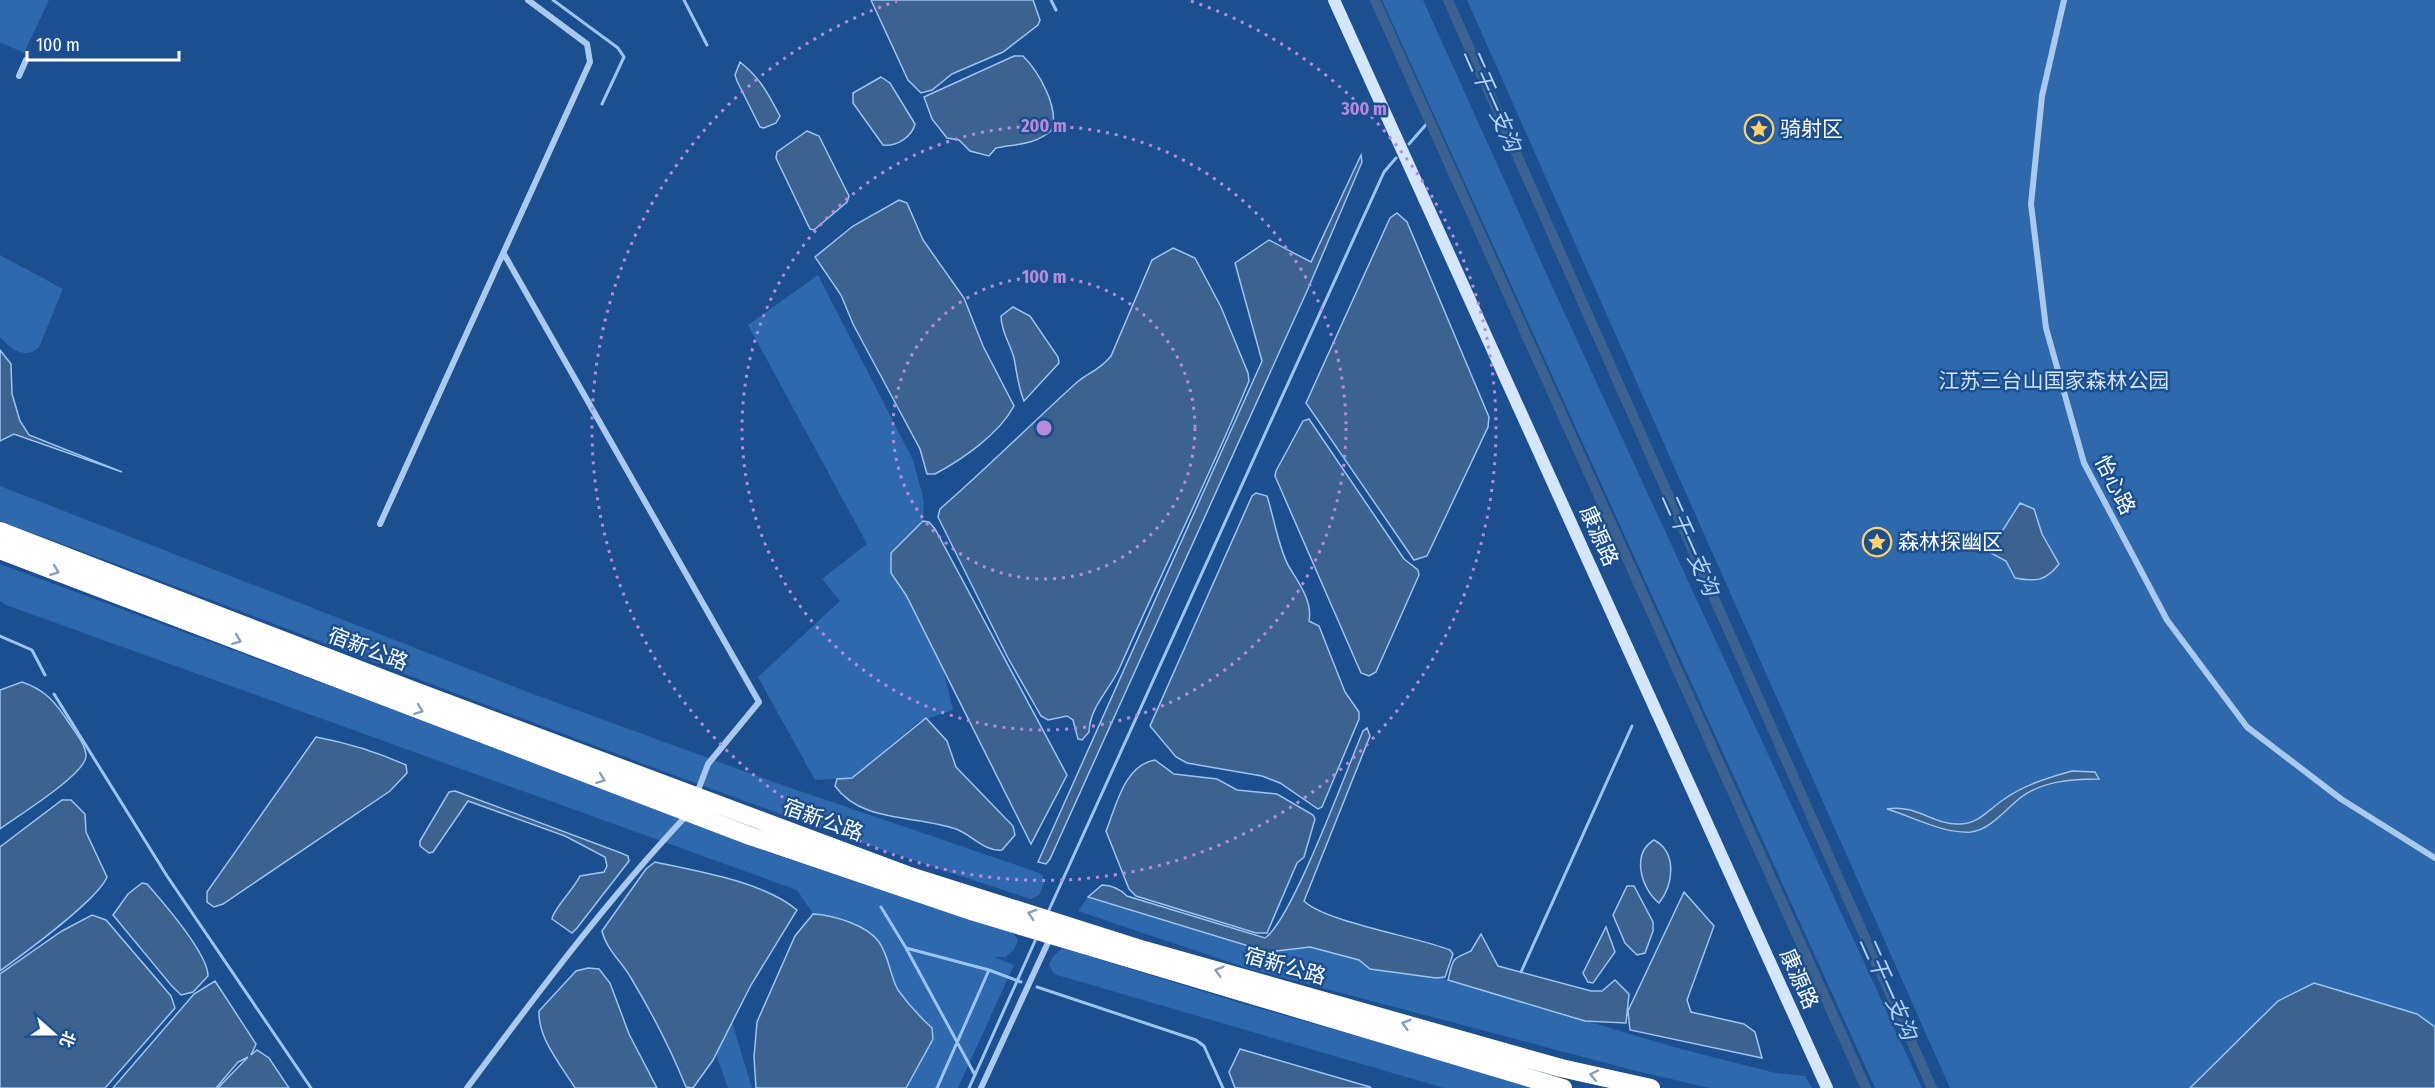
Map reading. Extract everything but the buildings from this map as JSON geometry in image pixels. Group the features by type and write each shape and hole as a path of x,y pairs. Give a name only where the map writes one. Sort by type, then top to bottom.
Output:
{"highway":[{"name":"宿新公路","path":"0,531 693,805"},
{"name":"宿新公路","path":"0,550 693,805 974,912 1144,950 1561,1068 1652,1088"},
{"name":"宿新公路","path":"1055,929 1563,1088"}],"street":[{"path":"380,524 590,62 587,44 528,0"},
{"name":"康源路","path":"1334,0 1827,1088"},
{"name":"怡心路","path":"2064,0 2042,96 2031,204 2046,328 2084,464 2167,620 2247,727 2341,799 2435,858"},
{"path":"20,76 26,60"},
{"path":"467,1088 517,1021 649,856 693,805 708,764 759,702 504,254"},
{"path":"981,1088 1055,929"}],"green space":[{"path":"0,0 49,0 24,53 0,42"},
{"path":"1382,0 1423,0 1552,286 1922,1088 1875,1088"},
{"name":"江苏三台山国家森林公园","path":"1467,0 2435,0 2435,1088 1950,1088"},
{"path":"0,255 63,289 39,347 28,353 13,349 0,337"},
{"path":"818,275 913,460 924,501 923,521 891,553 891,573 906,595 943,669 953,710 918,722 852,778 815,780 758,677 840,601 822,579 867,544 748,325"},
{"path":"0,486 533,694 782,785 1031,870 1043,875 1044,884 1039,895 1031,899 901,856 642,763 0,521"},
{"path":"0,564 376,703 764,851 1012,932 1018,940 1014,950 1005,957 994,957 1014,965 958,1088 906,1088 932,1039 932,1028 912,1009 897,988 879,941 823,914 813,914 797,890 6,605 0,601"},
{"path":"1088,897 1268,952 1310,947 1359,960 1370,969 1442,978 1674,1047 1775,1073 1805,1076 1812,1088 1710,1088 1636,1071 1247,968 1078,911"},
{"path":"1062,948 1244,1004 1538,1088 1444,1088 1054,974 1049,965 1052,958"},
{"path":"732,1022 752,1088 728,1088 716,1054"}],"shaded area":[{"path":"871,0 1033,0 1040,20 1038,25 1003,52 952,74 932,90 921,93 908,80"},
{"path":"1014,56 1023,56 1041,80 1053,111 1052,130 1039,139 996,148 989,156 970,151 959,140 947,138 932,119 924,97"},
{"path":"740,62 753,74 767,93 780,116 776,123 764,128 760,127 735,75"},
{"path":"881,77 890,83 915,124 907,137 898,143 888,145 883,145 853,103 853,93"},
{"path":"807,131 819,136 849,196 847,202 814,230 810,229 776,158 777,152"},
{"path":"1361,155 1362,162 1307,291 1050,859 1046,864 1038,862 1262,361 1235,263 1269,240 1311,262"},
{"path":"899,200 907,203 923,240 964,298 983,346 1014,406 990,436 957,461 935,474 927,474 920,449 853,324 841,295 815,257 853,226"},
{"path":"1397,213 1407,222 1489,417 1488,427 1427,556 1414,560 1306,403 1390,218"},
{"path":"1173,248 1195,258 1221,307 1248,373 1249,381 1120,667 1093,714 1089,732 1082,740 1078,739 1073,720 1067,716 1048,720 1041,716 1008,658 938,517 940,509 1075,384 1111,356 1152,260"},
{"path":"1013,307 1030,316 1058,357 1059,363 1024,401 1014,358 1001,322 1001,316"},
{"path":"0,350 11,364 12,394 20,421 29,435 122,472 14,434 0,441"},
{"path":"1309,419 1404,559 1418,570 1419,575 1376,672 1369,676 1361,673 1275,476 1303,421"},
{"path":"1256,493 1267,496 1288,565 1307,599 1309,621 1319,626 1345,692 1359,712 1359,719 1322,807 1318,809 1280,783 1262,776 1187,763 1176,757 1150,726 1252,496"},
{"path":"2020,503 2034,509 2042,534 2059,564 2050,574 2040,579 2015,578 2006,561 1989,552"},
{"path":"923,521 929,522 935,529 1067,775 1031,844 906,595 891,573 891,553"},
{"path":"22,682 38,689 55,703 80,739 86,756 83,764 63,784 0,829 0,690"},
{"path":"926,718 947,741 956,767 1013,826 1015,835 1002,850 984,846 956,829 874,812 846,798 835,786 837,779 852,778"},
{"path":"1367,728 1370,736 1304,901 1331,916 1450,950 1453,954 1445,977 1436,978 1370,969 1359,960 1310,947 1268,952 1088,897 1102,885 1109,886 1127,896 1265,938 1276,925 1304,875 1363,731"},
{"path":"316,737 384,756 406,765 407,773 390,791 223,904 214,907 207,902 207,892"},
{"path":"1155,760 1174,774 1217,779 1237,790 1277,794 1313,815 1315,819 1304,857 1297,863 1267,933 1256,933 1136,896 1129,889 1106,831 1129,778 1144,764"},
{"path":"2072,771 2095,772 2099,779 2068,781 2038,788 2020,798 1985,827 1971,832 1939,828 1887,809 1907,809 1950,823 1972,822 2019,790"},
{"path":"455,791 621,853 628,856 629,861 572,933 552,919 553,915 580,876 604,872 607,866 605,857 565,836 468,801 433,852 429,853 420,846 420,841 449,792"},
{"path":"62,800 71,800 85,814 86,832 107,877 90,899 42,940 0,971 0,847"},
{"path":"1654,840 1667,852 1671,869 1668,887 1659,903 1647,889 1641,872 1643,854"},
{"path":"655,862 748,885 783,900 797,910 751,985 713,1060 693,1088 686,1087 654,1018 627,972 607,944 602,931 646,869"},
{"path":"142,883 147,884 163,902 201,955 208,976 193,992 181,995 113,915 128,894"},
{"path":"1627,886 1634,886 1653,922 1653,931 1645,953 1637,955 1625,943 1613,915"},
{"path":"1684,892 1714,926 1687,1000 1691,1012 1744,1024 1755,1032 1762,1058 1630,1030 1628,1011"},
{"path":"813,914 849,922 874,936 885,953 898,990 932,1028 933,1039 906,1088 756,1088 754,1057 757,1022 795,936"},
{"path":"92,915 106,920 171,996 175,1008 105,1088 0,1088 0,974 62,931"},
{"path":"1606,927 1615,952 1593,983 1588,982 1583,973"},
{"path":"1481,934 1498,966 1591,991 1602,991 1615,980 1629,994 1626,1023 1585,1021 1448,980 1454,961 1471,951"},
{"path":"588,968 599,969 610,983 629,1034 657,1088 575,1088 551,1051 542,1032 539,1011 576,971"},
{"path":"215,981 256,1044 251,1055 257,1050 269,1058 289,1088 218,1088 248,1057 238,1062 216,1088 113,1088 194,994"},
{"path":"2314,983 2417,1014 2435,1027 2435,1088 2190,1088 2278,1001"},
{"path":"1240,1049 1371,1088 1235,1088 1229,1072"}],"waterway":[{"path":"553,0 618,48 624,57 602,104"},
{"path":"684,0 707,45"},
{"path":"1051,0 1056,10"},
{"path":"1375,0 1866,1088"},
{"name":"二干一支沟","path":"1448,0 1932,1088"},
{"path":"1409,144 1430,120"},
{"path":"1049,910 1384,172 1396,158"},
{"path":"0,636 32,650 45,675"},
{"path":"54,694 167,876 311,1088"},
{"path":"1521,972 1632,726"},
{"path":"881,907 975,1075"},
{"path":"969,1088 1035,941"},
{"path":"906,948 989,970 1021,982"},
{"path":"937,1088 989,970"},
{"path":"1037,987 1196,1040 1204,1046 1223,1088"}],"place":[{"name":"骑射区","path":"1759,129"},
{"name":"森林探幽区","path":"1877,542"}]}
